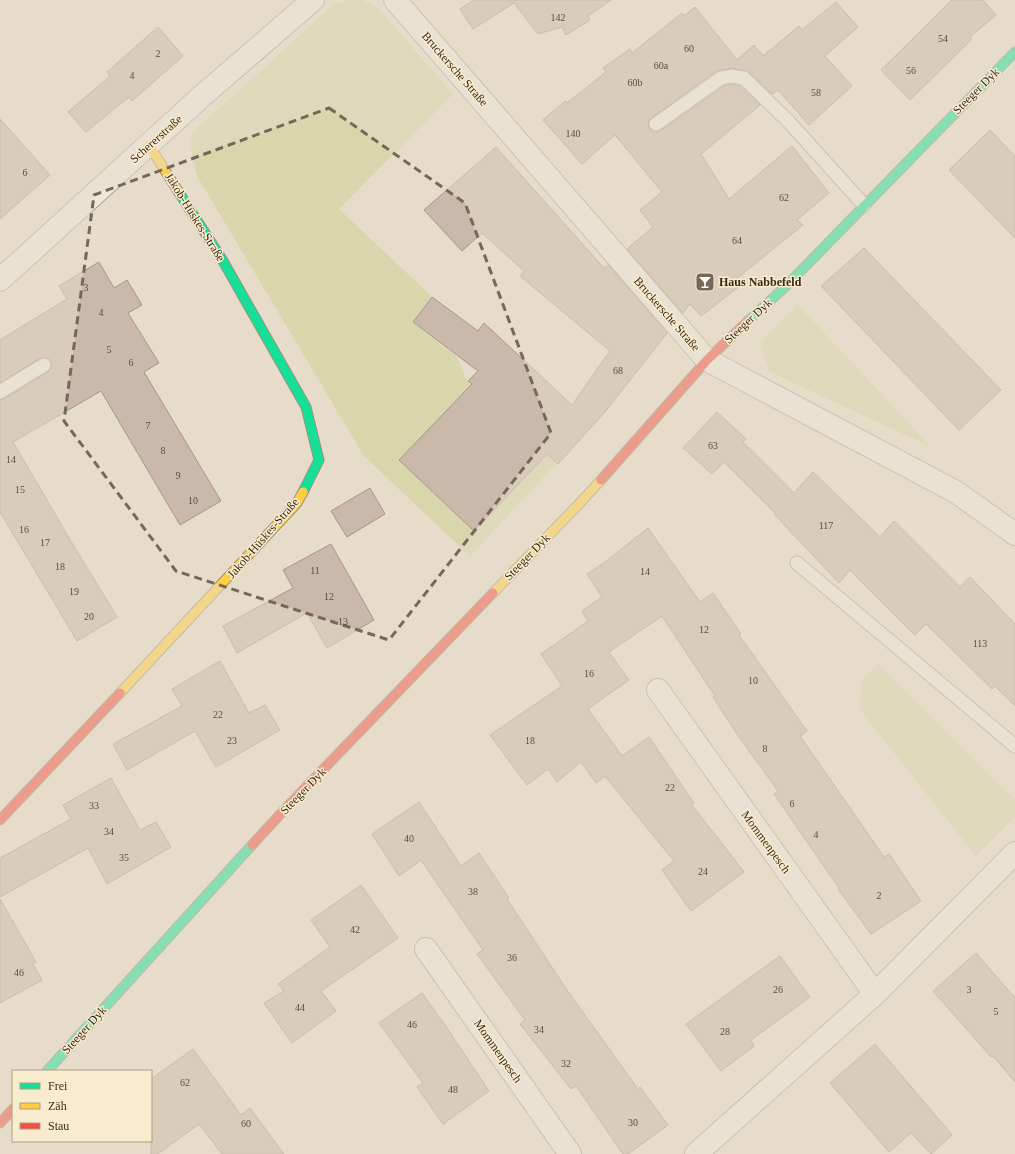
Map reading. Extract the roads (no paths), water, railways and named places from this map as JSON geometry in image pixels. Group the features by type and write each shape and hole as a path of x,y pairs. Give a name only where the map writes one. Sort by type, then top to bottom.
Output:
{"street":[{"name":"Schererstraße","path":"0,280 208,91 314,0"},
{"name":"Bruckersche Straße","path":"395,0 707,360 725,368 956,492 1015,534"},
{"name":"Steeger Dyk","path":"48,1070 285,809 577,506 707,360 786,286 1015,52"},
{"name":"Jakob-Hüskes-Straße","path":"0,820 297,503 319,460 306,407 223,261 149,145"},
{"name":"Mommenpesch","path":"658,690 875,994"},
{"path":"696,1154 875,994 1015,853"},
{"name":"Mommenpesch","path":"426,948 570,1154"},
{"path":"0,1123 12,1110"}],"lane":[{"path":"656,124 721,78 731,76 744,78 789,122 864,205"},
{"path":"0,392 44,365"},
{"path":"796,563 1015,746"}],"place":[{"name":"Haus Nabbefeld","path":"705,282"}]}
